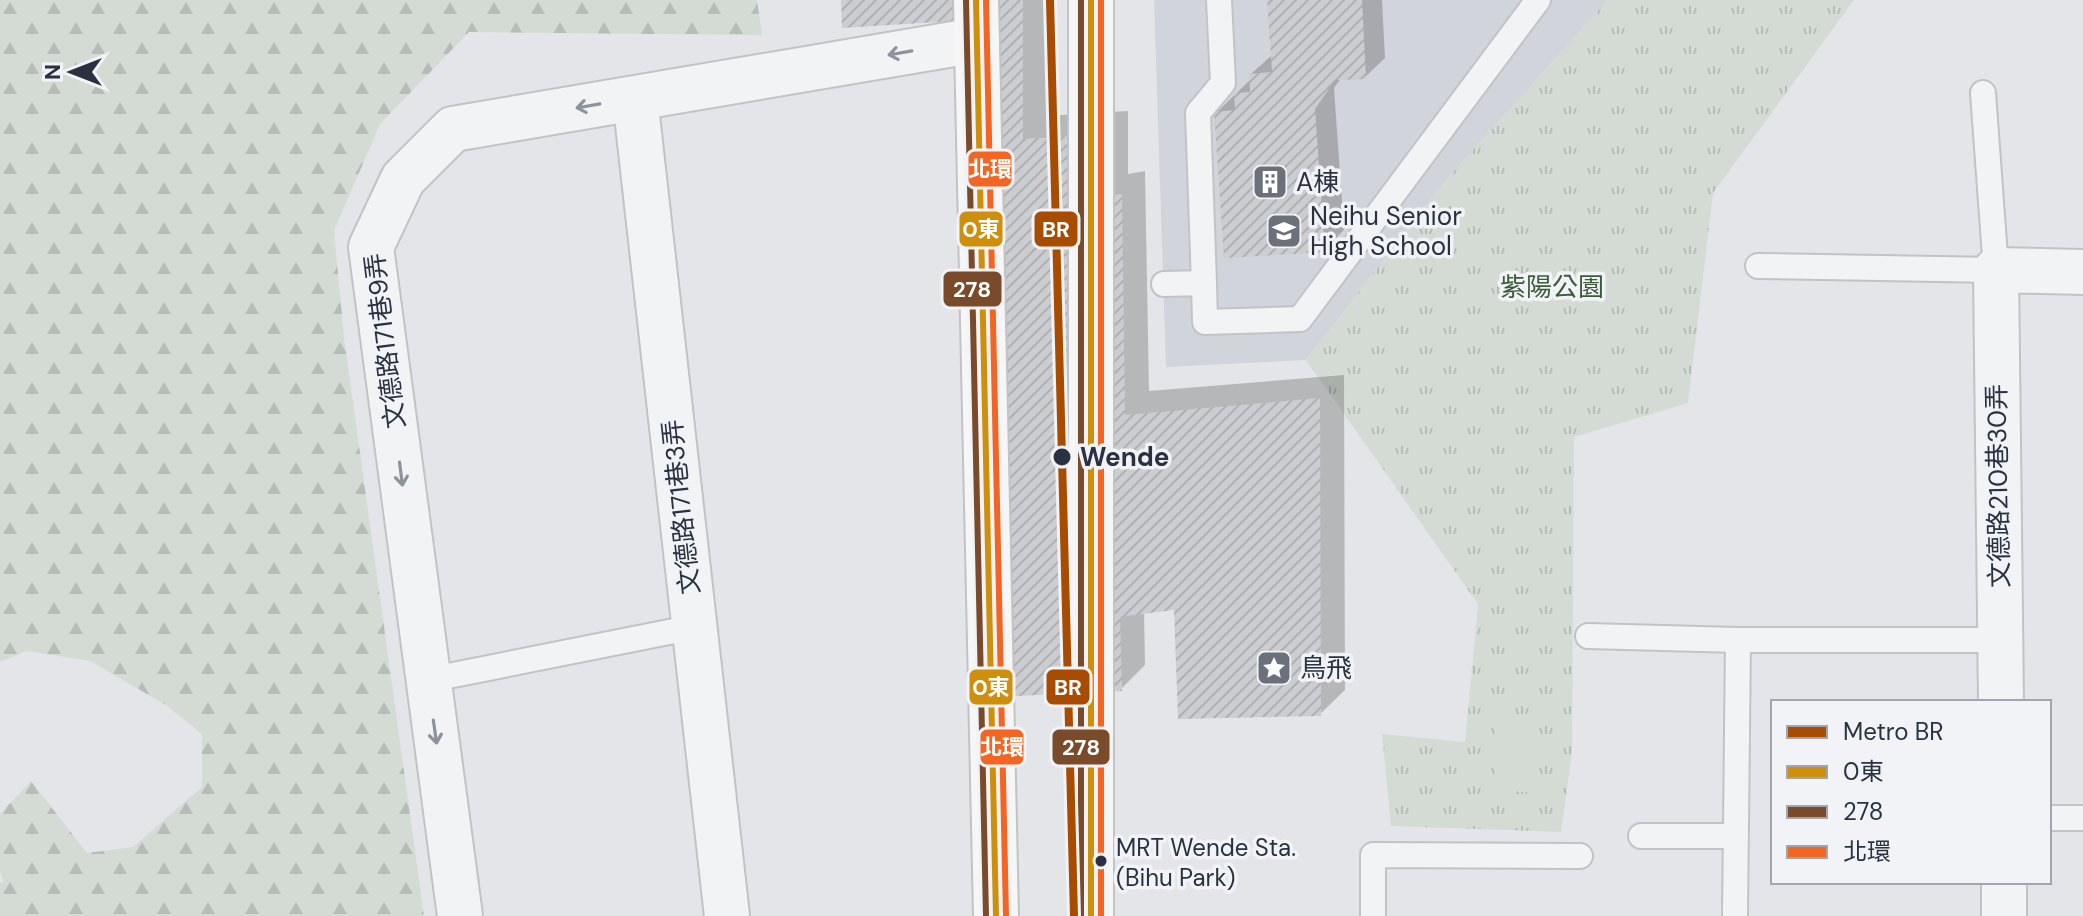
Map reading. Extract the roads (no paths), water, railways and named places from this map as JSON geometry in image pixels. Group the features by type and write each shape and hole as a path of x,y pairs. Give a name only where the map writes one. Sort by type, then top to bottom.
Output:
{"main road":[{"path":"1091,0 1091,916"},
{"path":"976,20 996,916"}],"street":[{"name":"文德路171巷9弄","path":"460,916 371,247 403,179 453,129 635,98 976,20"},
{"name":"文德路171巷3弄","path":"635,98 727,916"},
{"path":"1996,270 2083,272"},
{"name":"文德路210巷30弄","path":"1996,270 2001,700"},
{"path":"2004,884 2004,916"}],"lane":[{"path":"1219,0 1223,83 1198,113 1205,322 1300,319 1538,0"},
{"path":"1758,266 1996,270 1983,93"},
{"path":"1164,284 1204,283"},
{"path":"428,680 694,627"},
{"path":"1588,636 1738,640 2000,640"},
{"path":"1735,916 1738,640"},
{"path":"2051,818 2083,818"},
{"path":"1641,836 1736,836"},
{"path":"1373,916 1373,855 1580,856"}],"metro line":[{"name":"BR","path":"1050,0 1074,916"}],"place":[{"name":"A棟","path":"1270,182"},
{"name":"Neihu Senior High School","path":"1284,231"},
{"name":"Wende","path":"1062,457"},
{"name":"鳥飛","path":"1274,668"},
{"name":"MRT Wende Sta. (Bihu Park)","path":"1101,861"}],"park label":[{"name":"紫陽公園","path":"1552,287"}]}
